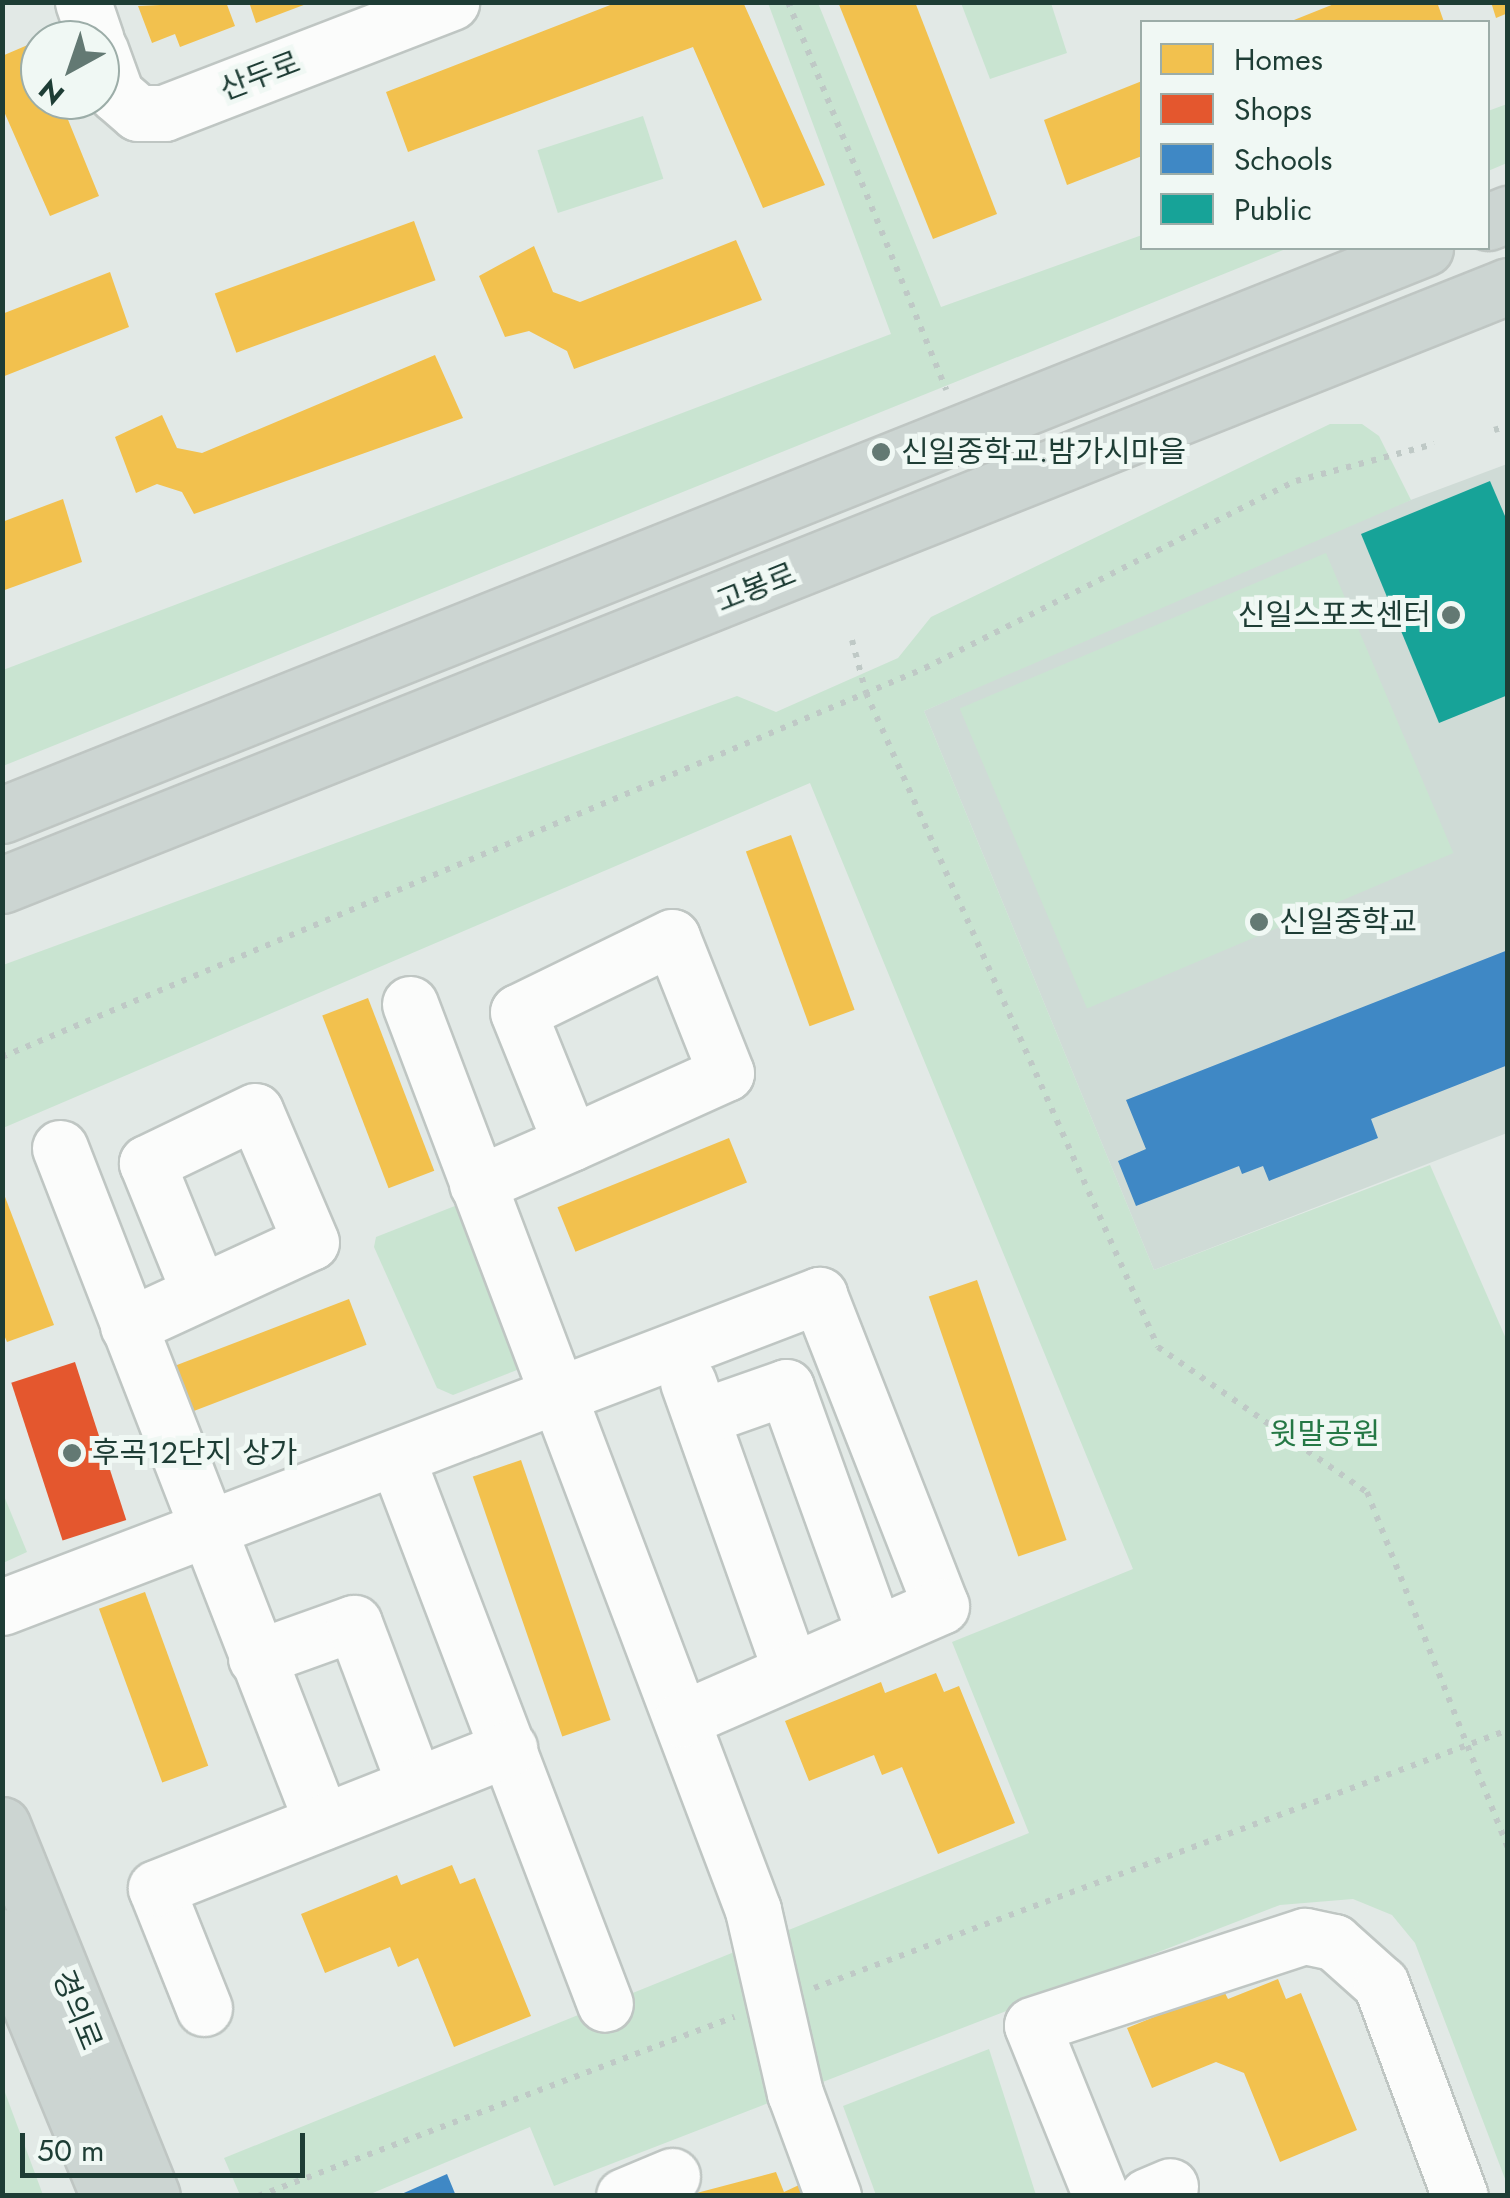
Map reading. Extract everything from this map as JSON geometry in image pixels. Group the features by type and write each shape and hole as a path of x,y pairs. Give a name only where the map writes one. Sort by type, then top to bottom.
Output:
{"main road":[{"path":"2,815 1419,250"},
{"name":"고봉로","path":"2,885 1508,286"},
{"name":"경의로","path":"2,1825 152,2196"},
{"name":"경의로","path":"2,1937 110,2196"}],"street":[{"name":"산두로","path":"120,97 138,113 164,113 451,2"},
{"path":"410,1004 477,1184 563,1396 752,1910 795,2093 833,2196"},
{"path":"477,1184 571,1142"},
{"path":"60,1148 205,1531 322,1822"},
{"path":"128,1326 199,1291"},
{"path":"2,1607 563,1396 819,1295 940,1606 682,1719"},
{"path":"678,1351 791,1671"},
{"path":"701,1417 786,1387 875,1634"},
{"path":"398,1459 605,2004"},
{"path":"256,1658 354,1624 415,1785"},
{"path":"204,2008 156,1888 509,1748"},
{"path":"1101,2196 1032,2025 1305,1936 1334,1942 1381,1984 1460,2196"}],"path":[{"path":"788,2 952,403"},
{"path":"1494,430 1508,426"},
{"path":"2,1058 866,693 1296,481 1434,444"},
{"path":"852,640 866,693 1158,1347 1367,1492 1508,1848"},
{"path":"804,1992 1469,1749 1508,1730"},
{"path":"258,2196 740,2015"}],"shaded area":[{"name":"신일중학교","path":"1507,464 1507,1133 1154,1270 924,711 1325,532"}],"green space":[{"path":"768,3 818,3 941,307 1140,236 1140,250 1283,250 3,766 3,670 891,334"},
{"path":"961,3 1051,3 1067,53 990,79"},
{"path":"1507,104 1507,163 1490,170 1490,110"},
{"path":"643,116 663,179 558,213 537,150"},
{"name":"윗말공원","path":"1330,424 1362,424 1379,436 1411,500 924,711 1154,1270 1430,1165 1507,1341 1507,2184 1415,1943 1392,1915 1353,1899 1280,1905 554,2186 530,2127 368,2195 240,2195 224,2158 1029,1833 952,1642 1133,1569 810,783 3,1128 3,965 737,696 776,712 898,658 931,617"},
{"path":"1326,553 1453,853 1087,1009 960,709"},
{"path":"465,1202 532,1364 453,1395 437,1388 374,1247 376,1237"},
{"path":"2,1491 27,1552 3,1563 2,1563"},
{"path":"989,2049 1036,2195 876,2195 843,2106"},
{"path":"3,2087 43,2195 3,2195"}],"building: Homes":[{"path":"226,2 235,26 180,47 175,34 152,43 138,6"},
{"path":"249,2 309,2 309,3 256,23"},
{"path":"618,2 743,2 825,185 763,208 693,47 408,152 386,92"},
{"path":"838,2 915,2 997,214 933,239"},
{"path":"1339,2 1437,2 1443,20 1294,20"},
{"path":"1491,2 1508,2 1508,13 1496,18"},
{"path":"20,48 20,120 68,120 99,196 50,216 2,107 2,56"},
{"path":"1140,82 1140,157 1067,185 1044,120"},
{"path":"414,221 436,280 236,353 215,294"},
{"path":"736,240 762,300 574,369 567,351 529,331 505,337 479,276 534,246 553,292 580,302"},
{"path":"110,272 129,327 2,377 2,314"},
{"path":"435,355 463,418 194,514 182,492 157,484 136,493 115,437 162,415 177,448 202,453"},
{"path":"63,499 82,562 2,591 2,522"},
{"path":"791,835 855,1010 810,1026 746,851"},
{"path":"368,998 434,1171 389,1188 322,1016"},
{"path":"729,1138 747,1183 575,1252 557,1207"},
{"path":"2,1189 54,1325 7,1342 2,1330"},
{"path":"977,1280 1067,1540 1018,1557 929,1297"},
{"path":"349,1299 367,1345 194,1411 176,1365"},
{"path":"521,1460 611,1720 562,1737 473,1477"},
{"path":"145,1592 208,1766 162,1783 99,1609"},
{"path":"936,1673 944,1692 959,1686 1015,1823 938,1854 902,1767 882,1775 874,1755 809,1781 785,1721 881,1682 885,1693"},
{"path":"452,1865 460,1884 475,1878 531,2016 454,2047 418,1958 398,1967 390,1947 325,1973 301,1914 397,1875 401,1885"},
{"path":"1278,1979 1286,1999 1301,1993 1357,2130 1280,2162 1244,2073 1216,2062 1152,2088 1127,2028 1223,1989 1228,1999"},
{"path":"776,2172 784,2192 799,2185 803,2196 689,2195"}],"building: Shops":[{"name":"후곡12단지 상가","path":"75,1362 126,1520 63,1541 11,1383"}],"building: Schools":[{"path":"1508,950 1508,1065 1371,1119 1378,1138 1269,1181 1263,1166 1242,1174 1239,1166 1136,1206 1118,1161 1146,1149 1126,1100"},
{"path":"447,2174 456,2196 397,2196"}],"building: Public":[{"name":"신일스포츠센터","path":"1490,481 1508,523 1508,695 1439,723 1361,534"}],"place":[{"name":"신일중학교.밤가시마을","path":"881,452"},
{"name":"신일스포츠센터","path":"1451,615"},
{"name":"신일중학교","path":"1259,922"},
{"name":"후곡12단지 상가","path":"72,1453"}]}
